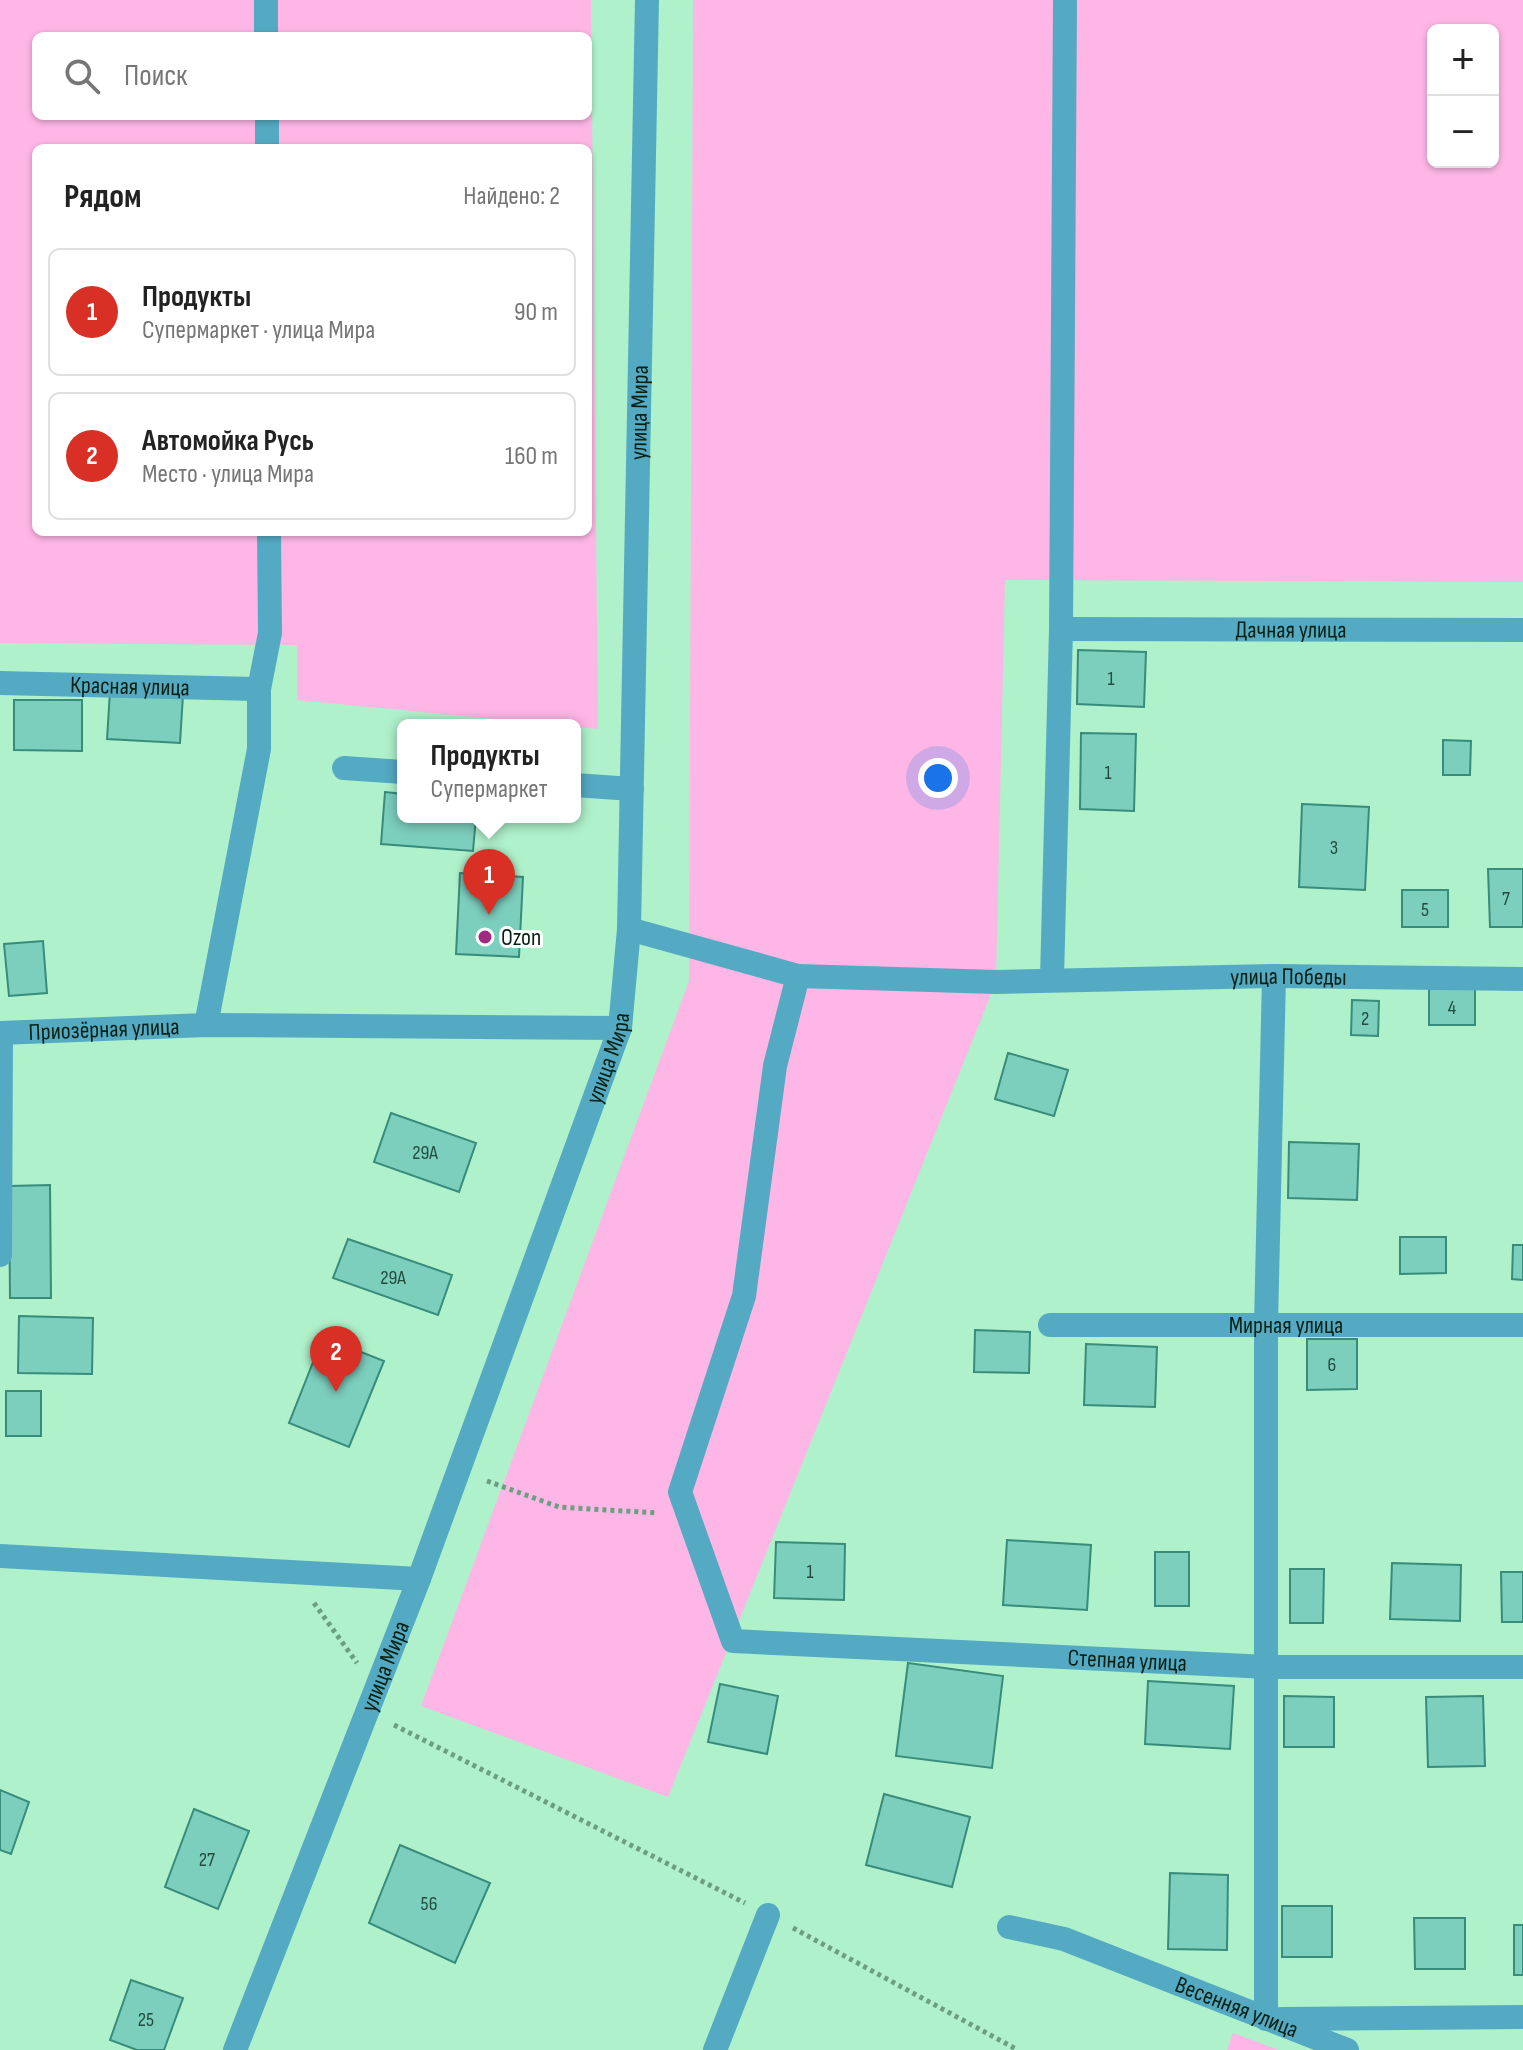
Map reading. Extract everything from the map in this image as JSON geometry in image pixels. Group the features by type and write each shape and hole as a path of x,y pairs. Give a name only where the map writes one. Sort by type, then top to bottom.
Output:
{"street":[{"path":"266,0 266,32"},
{"name":"улица Мира","path":"235,2050 419,1579 620,1028 629,929 647,0"},
{"path":"1052,979 1061,629 1065,0"},
{"path":"267,120 267,144"},
{"path":"206,1025 259,749 259,689 270,633 269,536"},
{"name":"Дачная улица","path":"1061,629 1523,630"},
{"name":"Красная улица","path":"0,683 259,689"},
{"path":"344,768 397,772"},
{"path":"581,785 632,789"},
{"name":"улица Победы","path":"629,929 798,976 996,982 1274,976 1523,979"},
{"path":"690,1515 680,1492 744,1296 775,1066 798,976"},
{"path":"1274,976 1266,1324 1266,2019 1347,2050"},
{"name":"Приозёрная улица","path":"1,1033 206,1025 620,1028"},
{"path":"0,1255 1,1033"},
{"name":"Мирная улица","path":"1050,1325 1523,1325"},
{"name":"Степная улица","path":"690,1515 733,1641 1268,1667 1523,1667"},
{"path":"0,1556 419,1579"},
{"path":"715,2050 768,1915"},
{"name":"Весенняя улица","path":"1009,1927 1064,1939 1266,2019 1523,2017"}],"path":[{"path":"487,1481 559,1507 690,1515"},
{"path":"291,1572 372,1701 1018,2050"}],"shaded area":[{"path":"0,0 591,0 591,32 32,32 32,120 592,120 592,104 598,729 581,727 581,719 494,719 297,700 297,645 0,643"},
{"path":"693,0 1523,0 1523,582 1005,580 996,982 668,1797 421,1706 689,981"},
{"path":"1233,2033 1279,2050 1227,2050"}],"building":[{"path":"1078,650 1146,652 1144,707 1077,704"},
{"path":"110,691 183,695 180,743 107,739"},
{"path":"14,700 82,700 82,751 14,750"},
{"path":"1081,733 1136,734 1134,811 1080,809"},
{"path":"1443,740 1471,741 1470,775 1443,775"},
{"path":"385,792 397,793 397,823 475,823 473,851 381,844"},
{"path":"1302,804 1369,807 1365,890 1299,887"},
{"path":"1488,869 1523,869 1523,927 1490,927"},
{"path":"460,873 523,877 519,957 456,954"},
{"path":"1402,890 1448,890 1448,927 1402,927"},
{"path":"43,941 47,993 9,996 4,944"},
{"path":"1429,989 1475,989 1475,1025 1429,1025"},
{"path":"1352,1000 1379,1001 1378,1036 1351,1035"},
{"path":"1008,1053 1068,1070 1054,1116 995,1099"},
{"path":"391,1113 476,1143 459,1192 374,1162"},
{"path":"1289,1142 1359,1144 1357,1200 1288,1198"},
{"path":"50,1185 51,1298 10,1298 9,1186"},
{"path":"1400,1237 1446,1237 1446,1273 1400,1274"},
{"path":"348,1239 452,1275 438,1315 333,1278"},
{"path":"1513,1245 1523,1245 1523,1280 1512,1279"},
{"path":"19,1316 93,1318 92,1374 18,1373"},
{"path":"975,1330 1030,1332 1029,1373 974,1372"},
{"path":"323,1337 384,1361 349,1447 289,1423"},
{"path":"1307,1339 1357,1339 1357,1389 1307,1390"},
{"path":"1086,1344 1157,1347 1155,1407 1084,1405"},
{"path":"6,1391 41,1391 41,1436 6,1436"},
{"path":"1007,1540 1091,1545 1087,1610 1003,1605"},
{"path":"776,1542 845,1544 844,1600 774,1598"},
{"path":"1155,1552 1189,1552 1189,1606 1155,1606"},
{"path":"1392,1563 1461,1565 1460,1621 1390,1619"},
{"path":"1290,1569 1324,1569 1323,1623 1290,1623"},
{"path":"1501,1572 1523,1572 1523,1622 1502,1622"},
{"path":"908,1663 1003,1676 992,1768 896,1756"},
{"path":"1148,1681 1234,1686 1230,1749 1145,1744"},
{"path":"720,1684 778,1696 767,1754 708,1742"},
{"path":"1284,1696 1334,1697 1334,1747 1284,1747"},
{"path":"1483,1696 1485,1766 1428,1767 1426,1697"},
{"path":"0,1790 29,1802 11,1854 0,1850"},
{"path":"884,1794 970,1817 952,1887 866,1865"},
{"path":"194,1809 249,1831 218,1909 165,1887"},
{"path":"400,1845 490,1883 455,1963 369,1923"},
{"path":"1170,1873 1228,1875 1227,1950 1168,1949"},
{"path":"1282,1906 1332,1906 1332,1957 1282,1957"},
{"path":"1414,1918 1465,1918 1465,1969 1415,1969"},
{"path":"1514,1925 1523,1925 1523,1975 1514,1975"},
{"path":"131,1980 183,1998 164,2050 137,2050 110,2040"}],"place":[{"name":"Продукты","path":"489,915"},
{"name":"Ozon","path":"485,937"},
{"name":"Автомойка Русь","path":"336,1392"}]}
